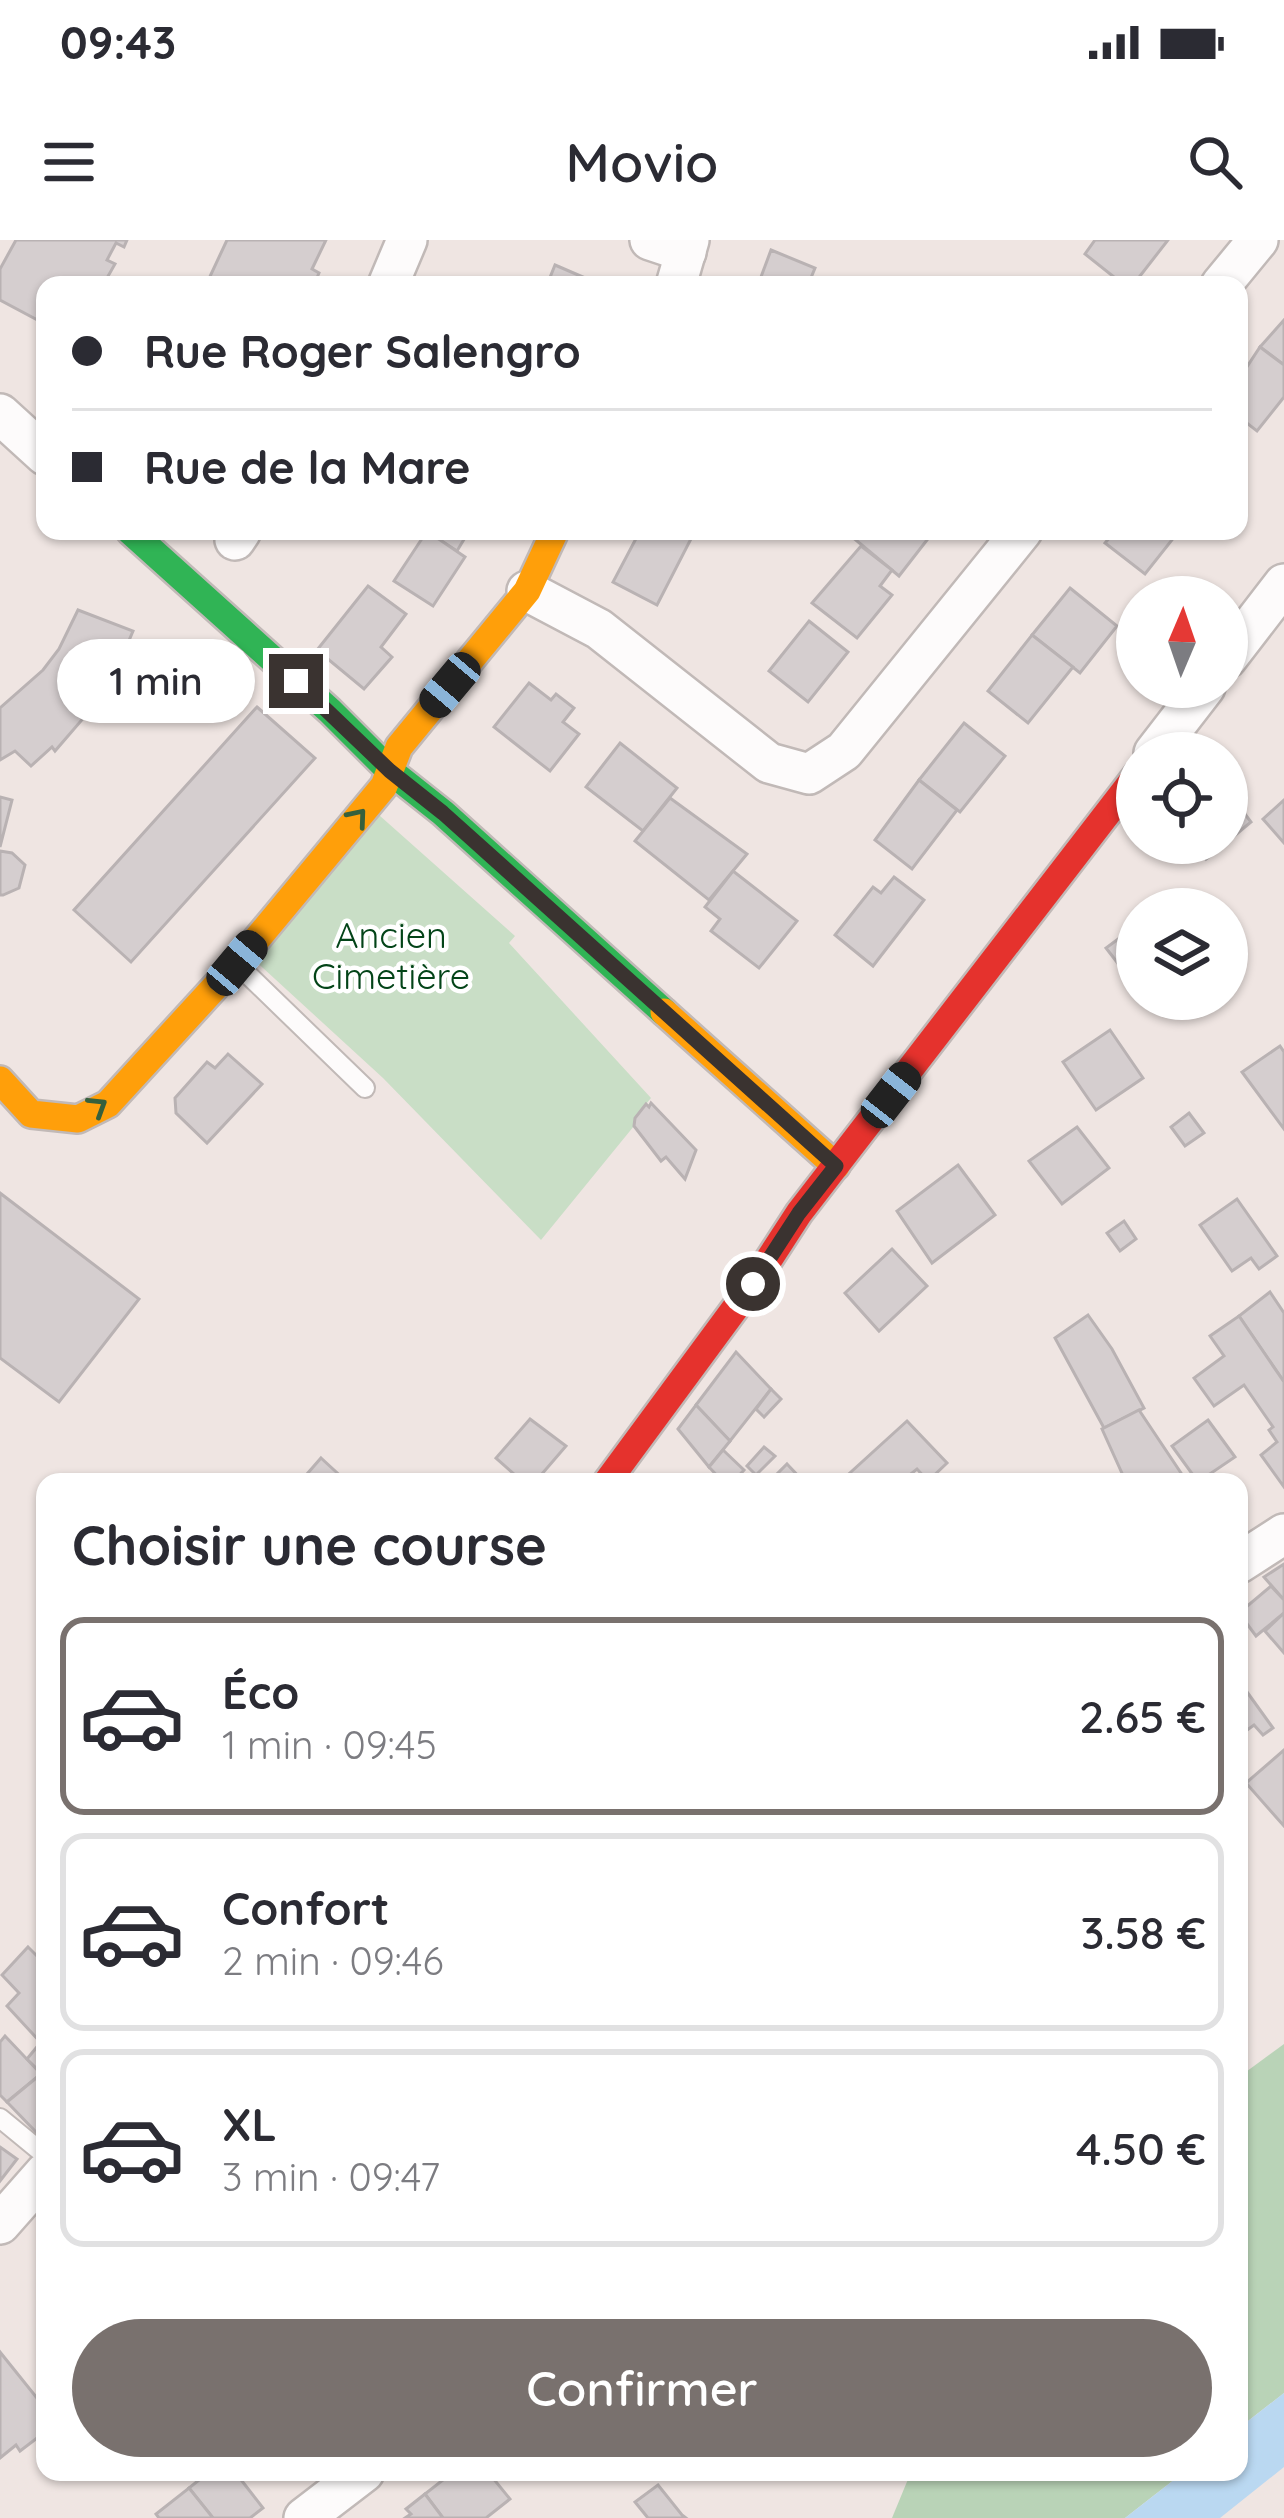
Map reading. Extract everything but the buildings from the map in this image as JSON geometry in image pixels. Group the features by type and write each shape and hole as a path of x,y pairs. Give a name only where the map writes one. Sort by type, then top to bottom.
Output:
{"street":[{"path":"392,276 406,240"},
{"path":"1228,276 1258,240"},
{"path":"0,414 36,447"},
{"path":"140,540 390,771 443,813 836,1166"},
{"path":"0,1080 31,1114 78,1119 108,1104 237,963 384,786 399,747 527,591 551,540"},
{"path":"527,591 598,629 769,763 808,774 844,751 1015,540"},
{"path":"1248,631 1284,584"},
{"path":"1170,732 1189,708"},
{"path":"614,1473 836,1166 1116,802"},
{"path":"1248,1557 1284,1534"},
{"path":"0,2224 36,2183"},
{"path":"304,2518 352,2481"}],"lane":[{"path":"237,963 364,1088"},
{"path":"0,2118 36,2148"}],"green space":[{"name":"Ancien Cimetière","path":"379,815 515,936 509,943 651,1098 635,1117 634,1126 541,1240 383,1078 251,957"},
{"path":"1284,2044 1284,2393 1248,2421 1248,2070"},
{"path":"907,2481 1172,2481 1125,2518 892,2518"}],"water":[{"path":"1284,2393 1284,2467 1220,2518 1125,2518 1172,2481 1248,2481 1248,2421"}],"traffic: fast":[{"path":"140,540 390,771 664,1012"}],"traffic: slow":[{"path":"0,1080 31,1114 78,1119 108,1104 237,963 384,786 399,747 527,591 551,540"},
{"path":"664,1012 836,1166"}],"traffic: jam":[{"path":"614,1473 753,1284 799,1213 1116,802"}],"route":[{"path":"296,681 390,771 443,813 836,1166 753,1284"}]}
